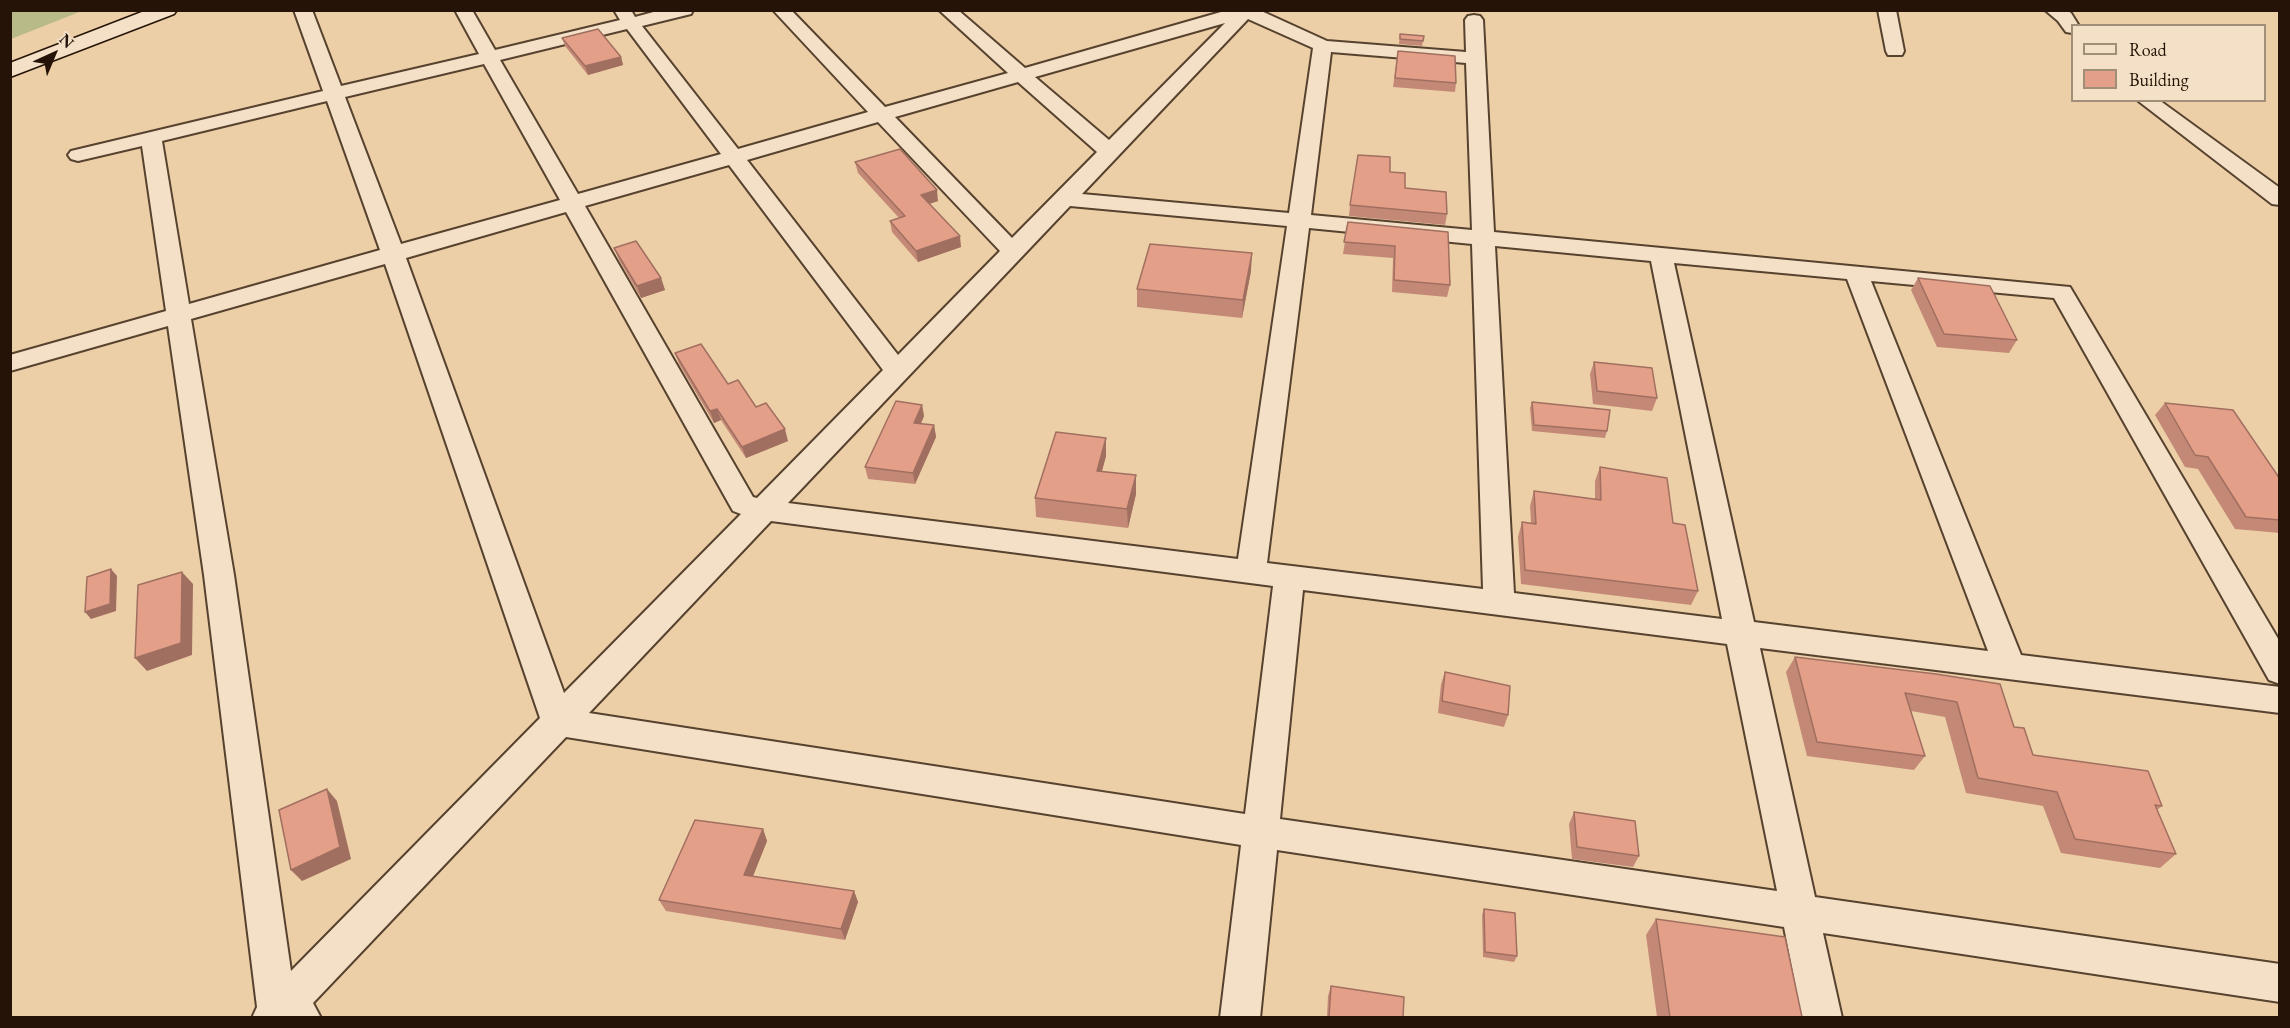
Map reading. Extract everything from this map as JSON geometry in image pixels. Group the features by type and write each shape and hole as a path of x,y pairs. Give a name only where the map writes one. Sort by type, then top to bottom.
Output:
{"main road":[{"path":"10,71 167,10"}],"street":[{"path":"303,10 393,254 558,722"},
{"path":"463,10 743,504 763,510 2280,700"},
{"path":"78,155 489,57 627,17 685,10"},
{"path":"781,10 1013,252"},
{"path":"947,10 1110,152"},
{"path":"1887,10 1895,51"},
{"path":"2053,10 2065,17 2071,25"},
{"path":"283,1016 558,722 1247,11"},
{"path":"10,363 1247,11 1323,46 1476,58"},
{"path":"627,17 897,371"},
{"path":"1474,20 1499,603"},
{"path":"1251,572 1323,46"},
{"path":"2149,102 2280,199"},
{"path":"151,138 219,575 283,1016"},
{"path":"1064,199 2062,292 2280,671"},
{"path":"1661,255 1822,1017"},
{"path":"1856,273 2010,667"},
{"path":"1240,1017 1289,577"},
{"path":"558,722 1261,832 2280,983"}],"green space":[{"path":"11,10 82,10 82,11 11,39"}],"building":[{"path":"598,29 621,57 585,66 562,38"},
{"path":"1400,34 1424,36 1423,41 1400,39"},
{"path":"1398,51 1455,56 1456,83 1395,78"},
{"path":"900,149 937,190 921,195 960,236 916,251 890,221 905,216 855,162"},
{"path":"1358,155 1390,157 1390,172 1405,173 1405,188 1446,192 1447,214 1350,205"},
{"path":"1348,222 1448,232 1450,285 1394,280 1395,246 1344,242"},
{"path":"636,241 661,278 637,286 614,248"},
{"path":"1150,244 1252,253 1243,300 1137,289"},
{"path":"1918,278 1990,286 2017,340 1944,334"},
{"path":"701,344 728,384 738,380 756,407 766,403 785,429 742,447 717,409 710,411 675,353"},
{"path":"1594,362 1652,368 1657,398 1597,391"},
{"path":"896,401 922,405 914,423 934,425 913,473 865,467"},
{"path":"1532,402 1610,410 1607,431 1534,425"},
{"path":"2165,403 2233,410 2280,479 2280,520 2246,517 2208,457 2195,455"},
{"path":"1056,432 1106,438 1097,471 1136,475 1127,509 1035,498"},
{"path":"1600,467 1667,478 1673,523 1685,525 1698,591 1525,570 1522,522 1536,524 1534,491 1601,500"},
{"path":"111,569 110,604 85,612 87,577"},
{"path":"182,572 181,643 135,658 138,585"},
{"path":"1795,657 2000,684 2014,727 2024,728 2033,755 2148,771 2162,806 2155,805 2176,854 2075,839 2057,792 1978,778 1957,702 1905,693 1925,756 1817,742"},
{"path":"1445,672 1510,686 1508,715 1442,701"},
{"path":"327,789 340,847 291,870 279,810"},
{"path":"1574,812 1635,821 1639,856 1577,847"},
{"path":"695,820 763,829 744,875 854,891 841,929 659,900"},
{"path":"1484,909 1515,913 1517,956 1485,952"},
{"path":"1656,919 1785,937 1802,1017 1670,1017"},
{"path":"1331,986 1404,997 1403,1017 1329,1017"}]}
